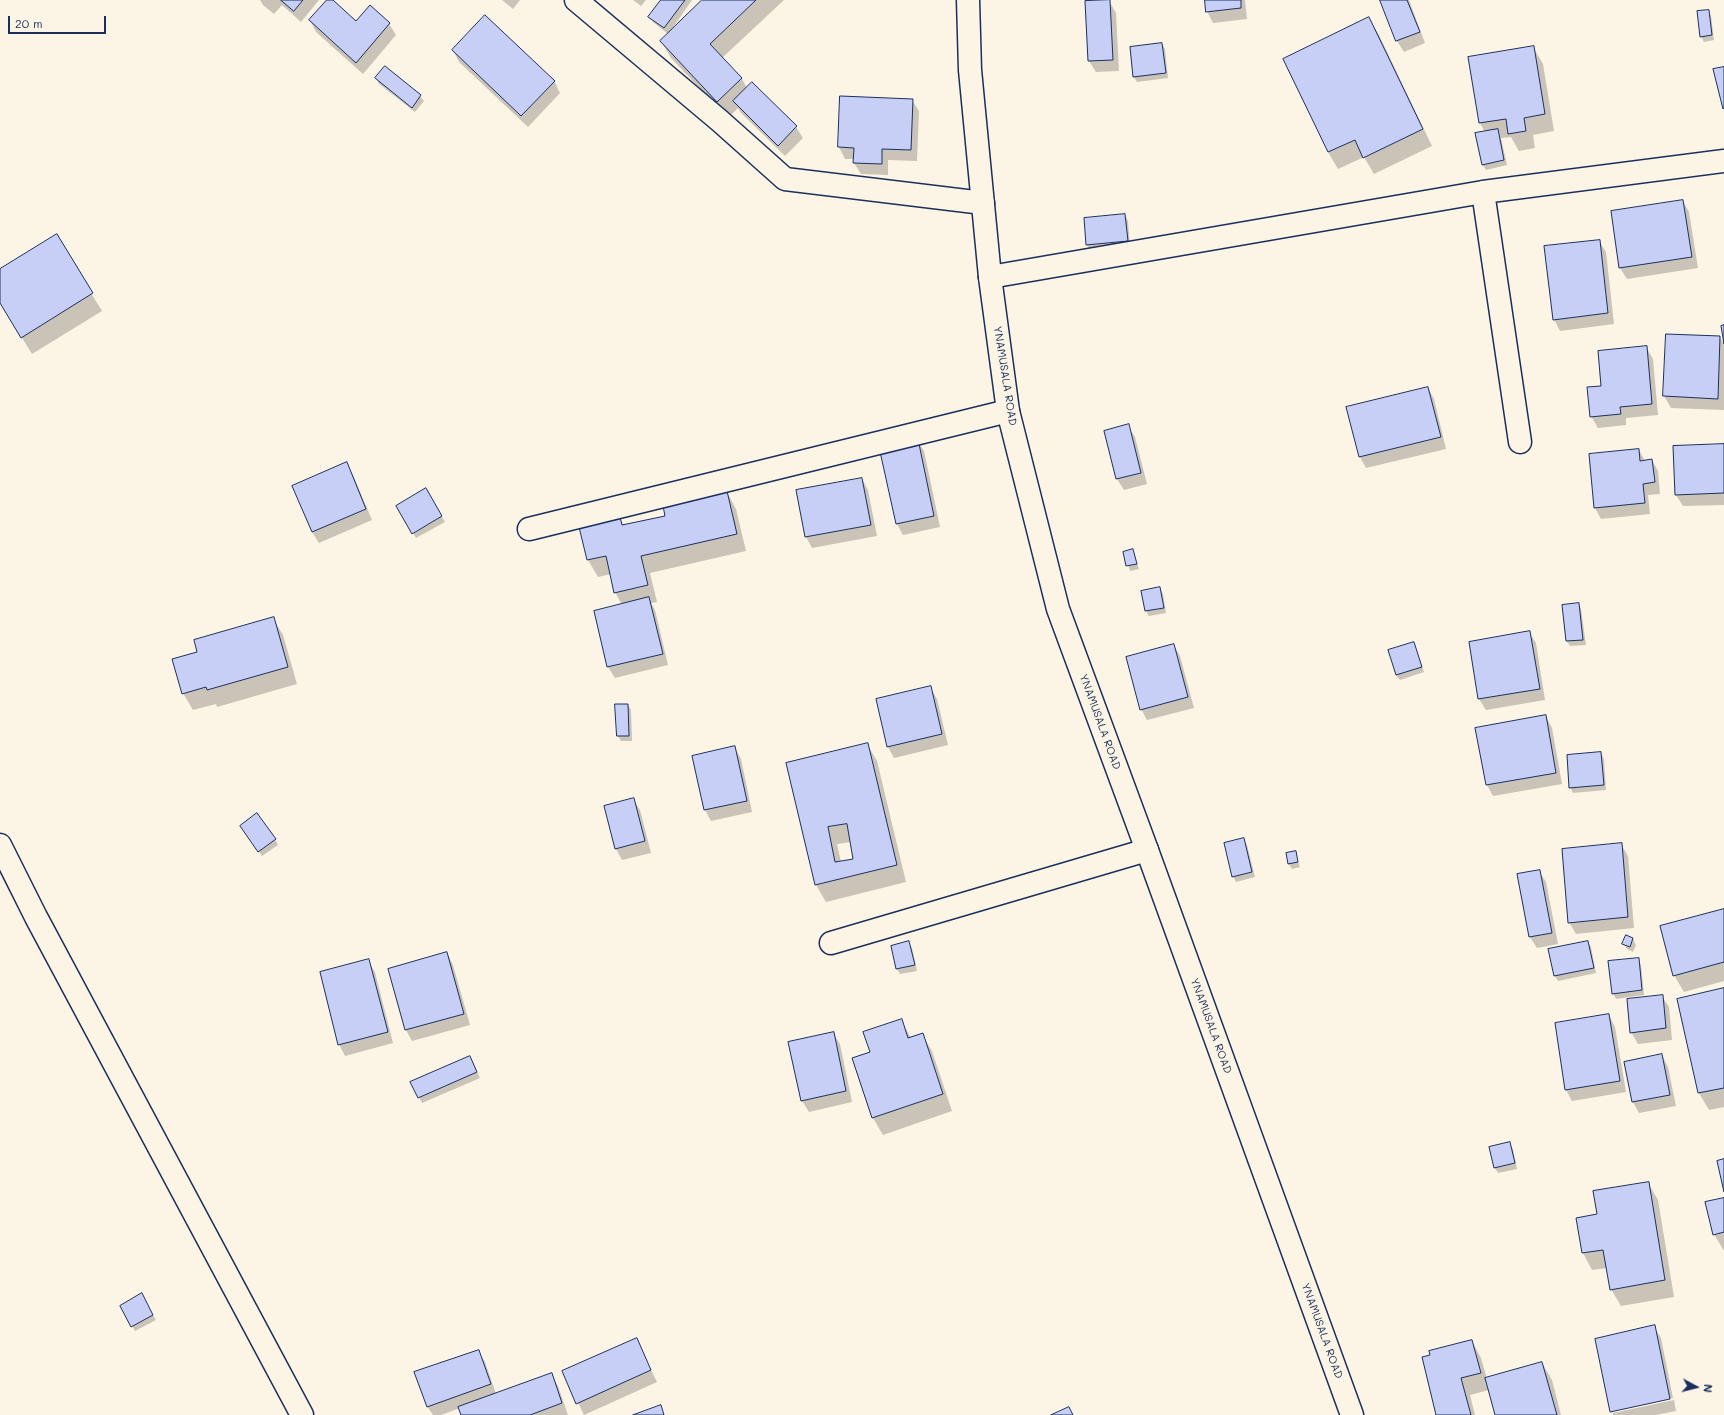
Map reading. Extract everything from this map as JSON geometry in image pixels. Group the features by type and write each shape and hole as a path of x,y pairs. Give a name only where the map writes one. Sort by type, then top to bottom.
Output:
{"street":[{"path":"576,0 714,116 785,179 983,203"},
{"name":"YNAMUSALA ROAD","path":"968,0 970,70 990,277 1008,411 1058,609 1352,1415"},
{"path":"990,277 1483,192 1724,161"},
{"path":"1483,192 1520,442"},
{"path":"530,529 1008,411"},
{"path":"0,845 40,924 302,1415"},
{"path":"831,943 1147,850"}],"building":[{"path":"281,0 303,0 294,11"},
{"path":"327,0 333,0 356,21 370,5 390,23 356,63 309,20"},
{"path":"661,0 685,0 664,28 648,17"},
{"path":"702,0 756,0 710,44 742,78 717,102 660,41"},
{"path":"1110,0 1113,60 1088,61 1085,1"},
{"path":"1205,0 1241,0 1241,8 1206,12"},
{"path":"1380,0 1407,0 1420,32 1396,41"},
{"path":"1709,10 1712,35 1700,37 1697,11"},
{"path":"485,15 555,81 521,116 452,50"},
{"path":"1369,17 1423,129 1363,158 1355,140 1328,152 1283,59"},
{"path":"1162,43 1166,73 1133,77 1130,47"},
{"path":"1534,46 1545,114 1524,118 1526,131 1508,134 1506,119 1479,123 1468,57"},
{"path":"385,66 421,95 412,108 375,78"},
{"path":"1724,67 1724,108 1723,109 1713,69"},
{"path":"752,82 797,126 778,146 733,101"},
{"path":"840,96 913,99 911,150 882,149 882,164 853,163 854,148 838,147"},
{"path":"1498,129 1504,160 1482,165 1475,133"},
{"path":"1683,200 1692,257 1619,268 1611,211"},
{"path":"1125,214 1128,241 1086,245 1084,218"},
{"path":"57,234 93,293 21,338 0,303 0,269"},
{"path":"1600,240 1608,313 1553,320 1544,246"},
{"path":"1724,325 1724,344 1721,326"},
{"path":"1666,334 1720,336 1718,399 1663,396"},
{"path":"1647,346 1652,404 1620,407 1621,414 1590,417 1587,387 1601,386 1598,351"},
{"path":"1428,387 1441,437 1359,457 1346,407"},
{"path":"1129,424 1141,473 1116,479 1104,431"},
{"path":"918,439 934,516 896,524 879,447"},
{"path":"1724,444 1724,493 1675,495 1673,446"},
{"path":"1639,449 1640,461 1652,459 1655,482 1643,484 1645,503 1594,508 1589,454"},
{"path":"347,462 366,509 312,532 292,486"},
{"path":"862,478 871,525 805,537 796,490"},
{"path":"426,488 442,516 412,534 396,506"},
{"path":"727,491 737,534 641,556 648,585 614,593 606,556 587,560 579,527 620,517 622,525 665,516 663,506"},
{"path":"1133,549 1137,564 1126,566 1123,552"},
{"path":"1160,587 1164,608 1145,611 1141,591"},
{"path":"649,597 663,654 607,667 594,611"},
{"path":"1579,603 1583,640 1566,641 1562,605"},
{"path":"274,617 288,667 207,690 206,687 182,694 172,659 197,652 194,640"},
{"path":"1530,631 1540,689 1478,699 1469,642"},
{"path":"1414,642 1422,667 1396,675 1388,650"},
{"path":"1174,644 1188,697 1140,710 1126,657"},
{"path":"931,686 942,734 887,747 876,699"},
{"path":"615,704 628,704 629,736 617,736"},
{"path":"1546,715 1556,773 1486,785 1475,728"},
{"path":"868,743 897,865 815,885 786,763","holes":["847,824 853,859 835,862 828,827"]},
{"path":"735,746 747,801 704,810 692,756"},
{"path":"1601,752 1604,785 1569,788 1567,755"},
{"path":"634,798 645,841 615,849 604,806"},
{"path":"257,813 276,839 258,852 240,826"},
{"path":"1244,838 1252,872 1232,877 1224,843"},
{"path":"1622,843 1628,917 1568,923 1562,849"},
{"path":"1296,851 1298,862 1288,864 1286,853"},
{"path":"1540,870 1552,933 1529,937 1517,874"},
{"path":"1724,909 1724,962 1673,976 1660,926"},
{"path":"1626,935 1633,938 1630,947 1622,944"},
{"path":"909,941 915,965 896,969 891,946"},
{"path":"1588,941 1594,968 1554,976 1548,949"},
{"path":"447,952 464,1014 405,1030 388,969"},
{"path":"1639,958 1642,990 1612,994 1608,961"},
{"path":"369,959 388,1032 338,1045 320,972"},
{"path":"1724,988 1724,1088 1698,1093 1677,999"},
{"path":"1663,995 1666,1028 1630,1033 1627,999"},
{"path":"1609,1014 1620,1081 1565,1090 1555,1023"},
{"path":"902,1019 908,1038 923,1033 943,1094 872,1118 852,1058 870,1052 863,1032"},
{"path":"834,1032 846,1091 801,1101 788,1042"},
{"path":"1662,1054 1670,1095 1632,1102 1624,1062"},
{"path":"470,1056 477,1072 418,1098 410,1082"},
{"path":"1510,1142 1515,1163 1494,1168 1489,1147"},
{"path":"1724,1159 1724,1192 1717,1161"},
{"path":"1649,1182 1665,1280 1610,1290 1603,1250 1582,1253 1576,1218 1597,1214 1593,1191"},
{"path":"1724,1198 1724,1232 1713,1235 1705,1202"},
{"path":"142,1293 153,1315 131,1327 120,1306"},
{"path":"1655,1325 1670,1399 1610,1412 1595,1339"},
{"path":"637,1338 651,1370 576,1404 562,1371"},
{"path":"1472,1340 1481,1373 1461,1378 1471,1415 1436,1415 1422,1357 1430,1355 1429,1351"},
{"path":"479,1350 491,1384 427,1407 414,1372"},
{"path":"1542,1362 1557,1415 1495,1415 1485,1378"},
{"path":"552,1373 562,1403 530,1415 461,1415 458,1407"},
{"path":"661,1405 664,1415 633,1415"},
{"path":"1069,1407 1073,1415 1051,1415"}]}
